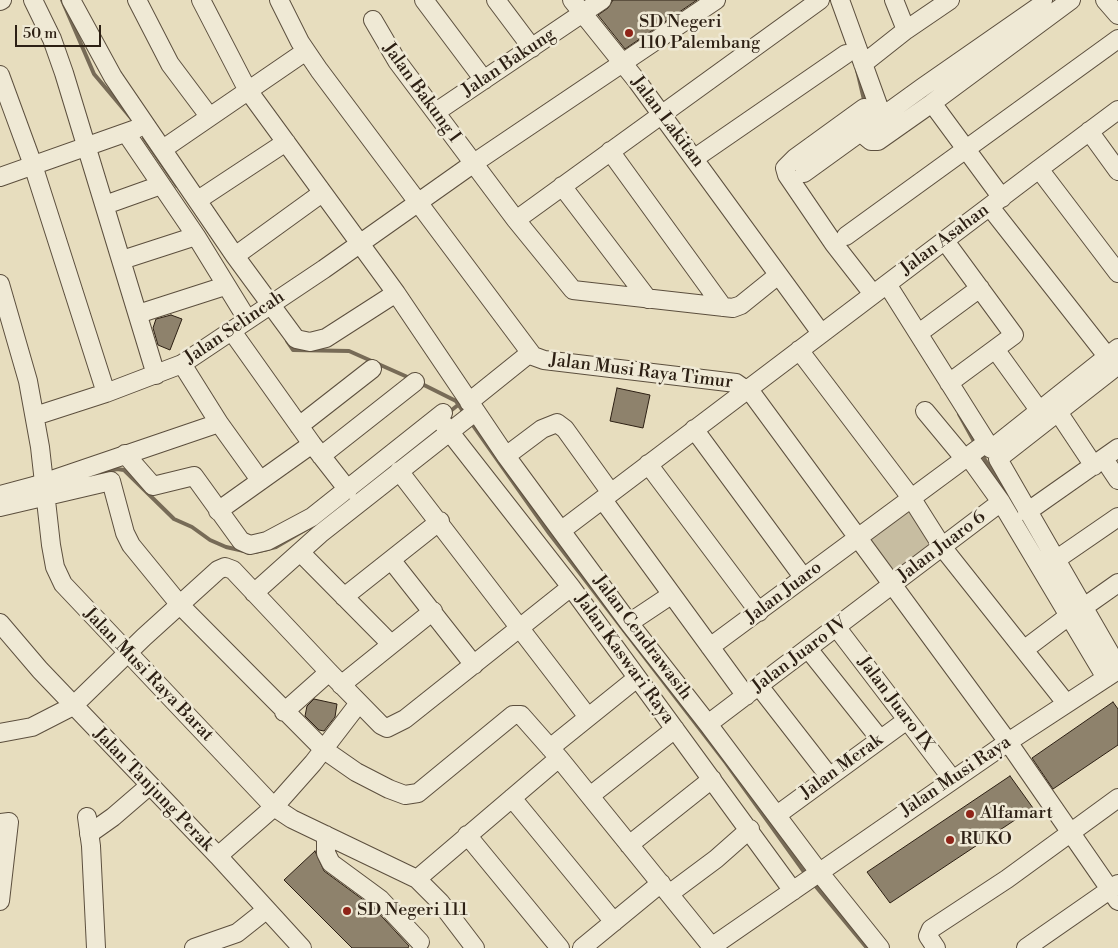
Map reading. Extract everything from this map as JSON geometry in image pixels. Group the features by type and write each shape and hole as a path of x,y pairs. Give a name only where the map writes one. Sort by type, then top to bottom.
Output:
{"street":[{"path":"33,0 60,59 156,374"},
{"path":"71,0 108,69 161,185 196,236 225,286 296,339 310,342 336,333 396,293"},
{"path":"137,0 170,64 209,116"},
{"path":"201,0 247,89 396,293 454,417"},
{"name":"Jalan Musi Raya Timur","path":"279,0 306,51 530,353 544,360 734,383 753,394 891,585 1008,742 1070,833 1115,892"},
{"path":"424,0 484,80"},
{"path":"496,0 532,48"},
{"name":"Jalan Bakung","path":"436,112 532,48 577,6 602,0"},
{"path":"577,6 623,64 716,0"},
{"path":"516,220 820,0"},
{"path":"840,0 882,116"},
{"path":"894,0 906,30"},
{"path":"863,64 906,30 950,0"},
{"path":"804,173 1040,5 1043,0"},
{"path":"860,132 871,141 878,141 1071,0"},
{"path":"1105,0 1118,15"},
{"name":"Jalan Bakung I","path":"373,20 397,62 516,220 572,290 723,307"},
{"path":"846,236 1118,39"},
{"path":"163,149 247,89 306,51"},
{"path":"695,158 846,54"},
{"name":"Jalan Lakitan","path":"417,202 623,64 662,113 777,276 821,334"},
{"path":"0,76 34,165 106,393"},
{"path":"932,103 965,149 996,203 1114,356"},
{"path":"864,108 795,158 785,168 787,176 834,244 880,289 919,333 949,383 983,452 1027,512 1057,559 1077,611"},
{"name":"Jalan Asahan","path":"562,530 1118,110"},
{"path":"0,177 88,147 136,128"},
{"path":"136,128 163,149 198,200 235,256 259,312"},
{"path":"1089,131 1118,172"},
{"path":"198,200 286,142"},
{"path":"610,152 723,307 737,308 777,276"},
{"path":"1039,169 1118,273"},
{"path":"105,205 161,185"},
{"path":"562,186 648,299"},
{"path":"235,256 322,193"},
{"name":"Jalan Selincah","path":"35,416 106,393 182,364 417,202"},
{"path":"122,260 196,236"},
{"path":"945,241 1014,335 949,383"},
{"name":"Jalan Musi Raya Barat","path":"0,284 23,358 35,416 51,545 58,576 69,592 274,807 326,836 417,879 440,902 475,948"},
{"path":"138,314 225,286"},
{"path":"919,333 980,288"},
{"path":"231,330 299,426 348,490"},
{"path":"995,349 1039,410"},
{"path":"799,350 912,499 943,548 1066,703"},
{"path":"125,454 153,486 194,476 241,541 248,545 267,541 318,524 399,471 454,417 530,353"},
{"path":"983,452 1114,356"},
{"path":"983,452 1058,412 1114,356"},
{"path":"182,364 219,423 260,480"},
{"path":"299,426 372,369"},
{"path":"218,511 260,480 317,450 415,382"},
{"path":"924,411 983,452 997,506 1077,611 1113,673"},
{"path":"1058,412 1099,462 1118,480"},
{"path":"254,593 300,552 318,524 348,490 454,417"},
{"name":"Jalan Cendrawasih","path":"454,417 506,456 629,623 777,815 817,874 880,948"},
{"name":"Jalan Kaswari Raya","path":"454,417 571,587 675,730 796,889"},
{"path":"0,507 44,490 125,454 219,423"},
{"path":"506,456 542,429 558,423 565,429 670,595 710,647 829,776"},
{"path":"694,429 803,578"},
{"path":"1027,512 1118,448"},
{"name":"Jalan Juaro","path":"710,647 857,537 983,452"},
{"path":"648,464 759,612"},
{"path":"399,471 440,521 588,717"},
{"path":"0,495 111,481 125,534 130,545 180,605 323,750 356,772 389,789 410,796 424,788 515,714 522,716 554,752 711,947"},
{"name":"Jalan Juaro 6","path":"891,585 997,506"},
{"path":"1057,559 1118,516"},
{"path":"344,597 440,521"},
{"path":"300,552 391,644"},
{"path":"392,560 474,665"},
{"path":"0,733 32,727 73,706 127,653 225,567 233,570 381,725 389,727 405,719 571,587"},
{"path":"1024,649 1118,584"},
{"name":"Jalan Juaro IV","path":"708,724 838,628 891,585"},
{"path":"629,623 670,595"},
{"path":"341,685 433,611"},
{"name":"Jalan Tanjung Perak","path":"0,624 7,645 73,706 218,856 302,948"},
{"name":"Jalan Juaro IX","path":"838,628 952,780"},
{"path":"808,650 880,740"},
{"path":"284,712 329,672"},
{"name":"Jalan Musi Raya","path":"711,947 952,780 1113,673"},
{"path":"417,879 512,798 588,717 637,678"},
{"path":"218,856 274,807 323,750 359,703"},
{"name":"Jalan Merak","path":"777,815 907,720"},
{"path":"590,796 675,730"},
{"path":"630,845 712,779"},
{"path":"96,948 88,825 113,817 149,786"},
{"path":"512,798 614,922"},
{"path":"936,948 928,936 930,929 1118,798"},
{"path":"0,823 9,822 0,902"},
{"path":"582,948 614,922 665,889 716,860 750,828"},
{"path":"467,835 560,948"},
{"path":"326,836 326,853 332,863 380,899 420,942"},
{"path":"1026,948 1115,892"},
{"path":"194,948 238,941 266,910"}],"shaded area":[{"path":"907,505 937,545 894,578 863,539"}],"building":[{"name":"SD Negeri 110 Palembang","path":"613,0 697,0 625,49 598,15 608,8"},
{"path":"171,315 182,319 170,350 158,345 153,328 156,319"},
{"path":"617,388 650,395 643,428 610,421"},
{"path":"314,699 337,704 335,717 324,731 319,730 305,716 307,706"},
{"path":"1113,702 1118,709 1118,745 1053,789 1032,758"},
{"name":"RUKO","path":"1010,776 1033,808 890,903 867,872"},
{"name":"SD Negeri 111","path":"315,851 324,871 373,907 409,946 408,948 352,948 284,880"}],"waterway":[{"path":"62,0 94,74 131,118"},
{"path":"857,70 865,104"},
{"path":"144,138 177,186"},
{"path":"287,341 293,350 349,351 412,379"},
{"path":"420,383 456,401 465,414"},
{"path":"448,413 458,405"},
{"path":"959,414 976,445"},
{"path":"470,421 549,533 726,763 807,876"},
{"path":"981,453 1003,490"},
{"path":"80,479 117,469 124,470 174,519 192,527 210,540 226,547 244,551"},
{"path":"255,552 276,547 310,527"},
{"path":"1030,534 1044,556"},
{"path":"813,883 867,948"}],"place":[{"name":"SD Negeri 110 Palembang","path":"629,33"},
{"name":"Alfamart","path":"970,814"},
{"name":"RUKO","path":"950,840"},
{"name":"SD Negeri 111","path":"347,911"}]}
